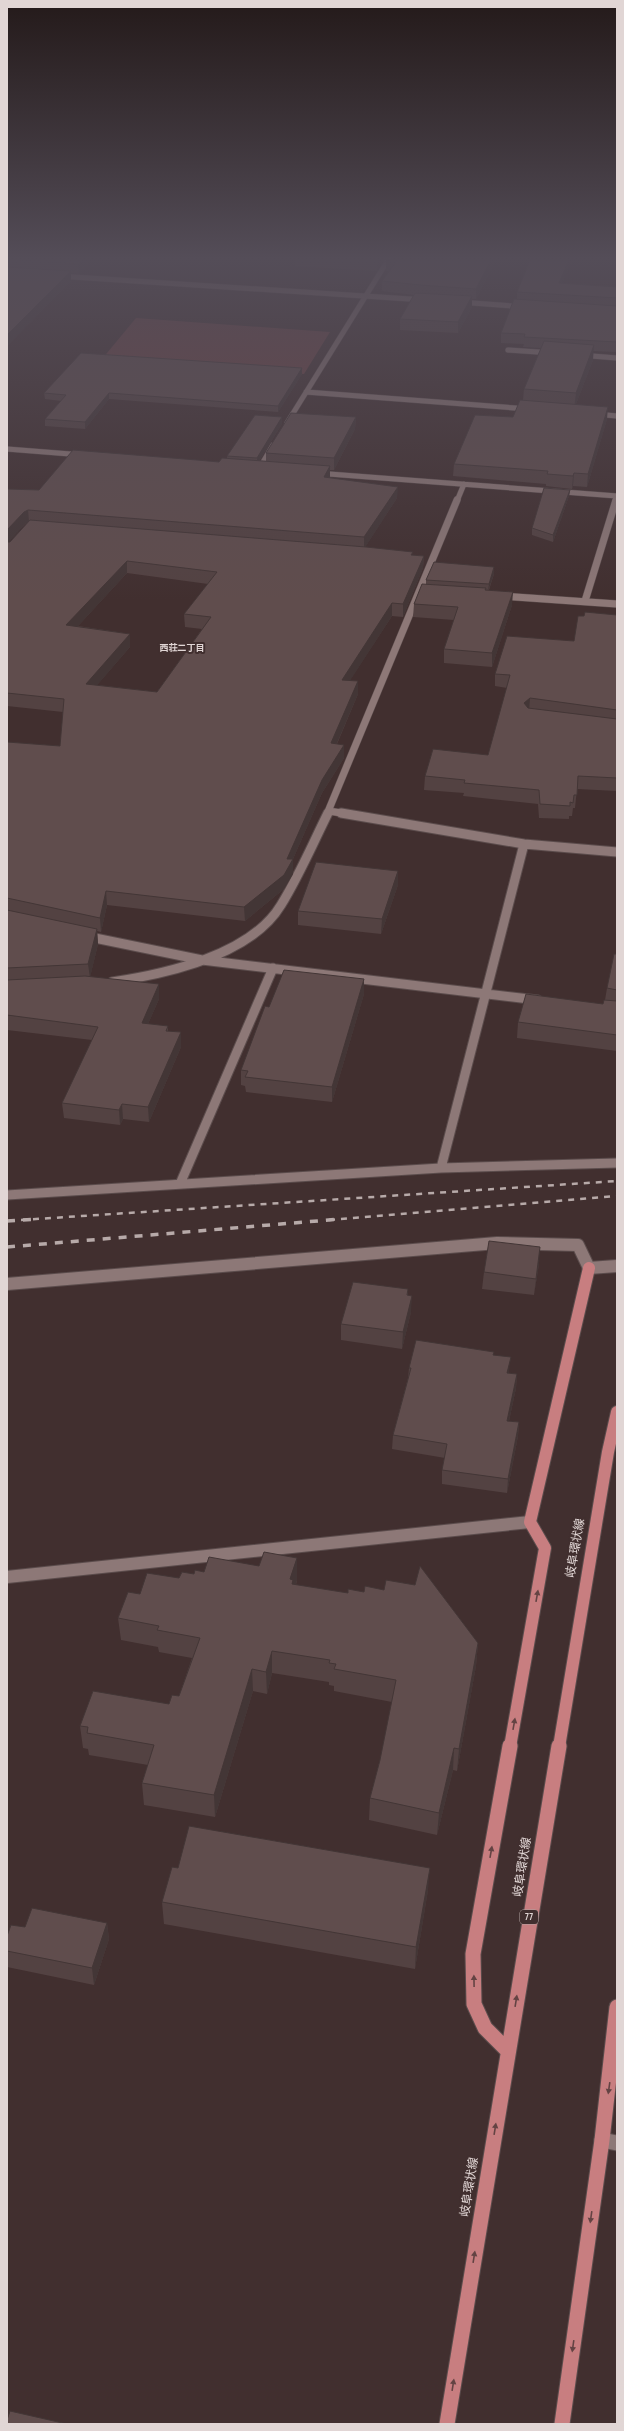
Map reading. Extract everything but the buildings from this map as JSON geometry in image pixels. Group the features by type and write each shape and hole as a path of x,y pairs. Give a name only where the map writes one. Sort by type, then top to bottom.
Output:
{"main road":[{"path":"507,2050 485,2028 474,2004 473,1954 545,1548 530,1522 590,1268"},
{"name":"岐阜環状線","path":"447,2424 507,2050 608,1452 617,1412"},
{"path":"562,2424 602,2140 614,2067 617,2007"}],"street":[{"path":"282,431 317,373"},
{"path":"306,392 537,410"},
{"path":"585,413 617,416"},
{"path":"259,469 278,437"},
{"path":"7,450 94,456"},
{"path":"251,468 267,470"},
{"path":"306,473 617,496 586,601"},
{"path":"102,983 140,978 202,960 233,947 262,928 281,906 329,811 464,484"},
{"path":"424,560 432,560"},
{"path":"419,592 427,592"},
{"path":"490,596 617,604"},
{"path":"329,811 524,844 617,852"},
{"path":"441,1168 524,844"},
{"path":"78,934 202,960 547,1001"},
{"path":"180,1184 273,968"},
{"path":"7,1195 441,1168 617,1162"},
{"path":"7,1284 497,1243 578,1245 590,1268 617,1266"},
{"path":"7,1577 530,1522"},
{"path":"602,2140 617,2143"}],"railway":[{"path":"21,1220 617,1181"},
{"path":"341,1219 617,1196"},
{"path":"7,1221 37,1219"},
{"path":"7,1247 341,1219"},
{"path":"329,1220 341,1219"}],"district":[{"name":"西荘二丁目","path":"182,648"}]}
